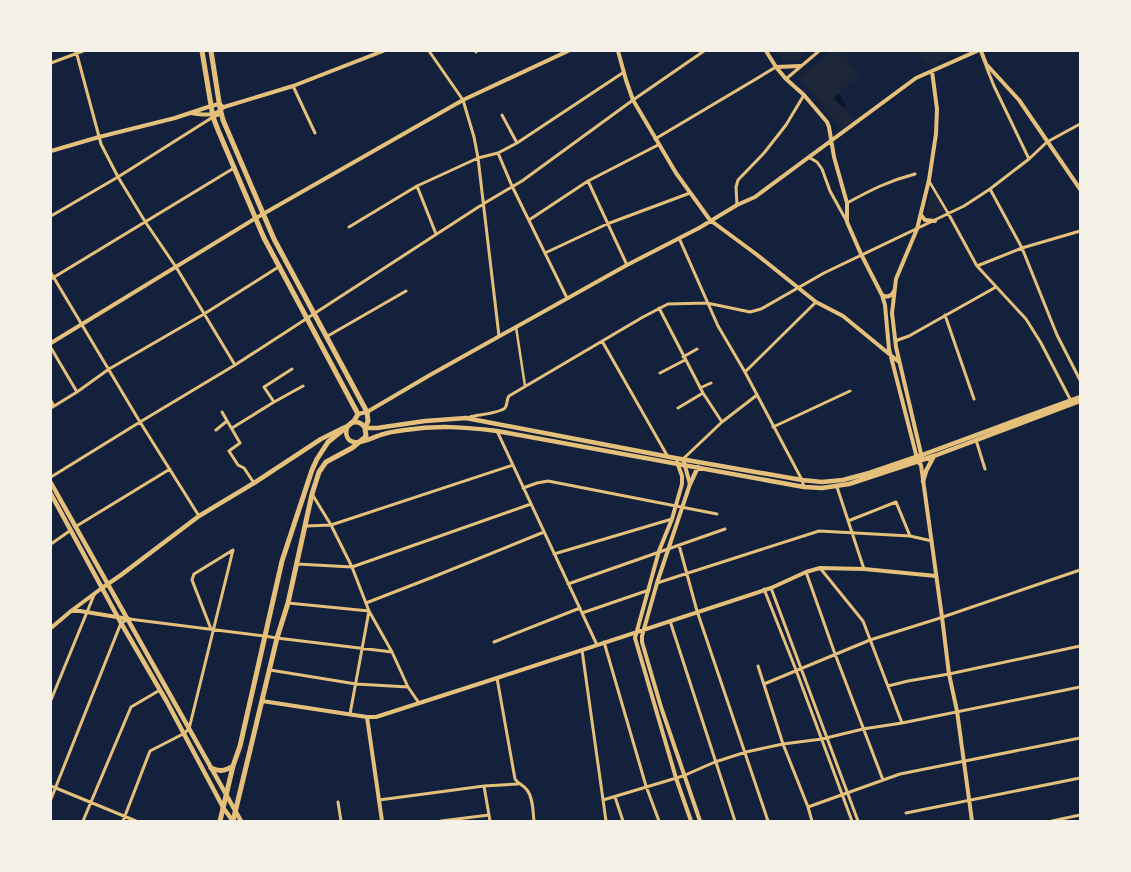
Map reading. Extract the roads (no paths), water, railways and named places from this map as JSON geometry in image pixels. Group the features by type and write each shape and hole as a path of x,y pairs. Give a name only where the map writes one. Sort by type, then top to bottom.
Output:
{"main road":[{"path":"202,51 213,116 264,238 358,414 354,421 328,442 312,470 282,561 240,746 233,766 220,821"},
{"path":"211,51 221,109 263,214 274,239 367,412 368,421 365,428 366,436 352,448 326,462 320,469 312,494 288,603 277,638 233,821"},
{"path":"348,426 346,433 347,437 350,441 355,442 360,442 384,434 431,426 456,426 497,431 804,487 822,488 837,487 870,475 934,456 948,448 976,440 1080,397"},
{"path":"920,460 1071,402 1080,401"},
{"path":"102,588 121,576 199,516 254,483 306,449 354,422 359,422 365,428 377,428 430,420 466,418 668,457 802,480 822,482 870,475"},
{"path":"430,420 431,426"},
{"path":"923,481 926,471 934,456"},
{"path":"690,484 698,468"},
{"path":"51,483 241,821"},
{"path":"51,494 224,808 233,821"},
{"path":"211,768 217,771 223,771 233,766"}],"street":[{"path":"51,63 83,51"},
{"path":"51,216 118,177 213,116 221,109 293,86 384,51"},
{"path":"429,51 463,100 474,137 478,158 498,336"},
{"path":"51,343 256,218 463,100 568,51"},
{"path":"618,51 633,100 658,145 710,220 756,254 816,302 843,316 899,362"},
{"path":"51,477 235,366 436,234 522,181 633,100 704,51"},
{"path":"766,51 776,67 804,95 827,122 832,140 834,157 847,203 848,222"},
{"path":"786,78 819,51"},
{"path":"358,414 367,412 498,336 627,264 755,197 810,158 916,78 977,51"},
{"path":"981,51 994,86 1029,159"},
{"path":"77,52 101,144 118,177 146,223 176,267 235,366"},
{"path":"986,64 1019,100 1080,189"},
{"path":"656,139 776,67 800,66"},
{"path":"932,71 937,109 936,134 929,180 917,229 896,279 892,312 895,341 920,460 949,674 964,761 972,821"},
{"path":"349,227 417,186 478,158 498,153 517,143 624,72"},
{"path":"293,86 315,133"},
{"path":"738,205 736,187 738,180 764,153 786,125 804,95"},
{"path":"51,151 191,113 211,106 221,109"},
{"path":"191,113 213,116"},
{"path":"502,115 517,143"},
{"path":"466,418 502,410 506,405 508,397 525,386 668,304 707,303 750,312 761,309 861,254 935,221 964,206 990,189 1029,159 1047,142 1080,124"},
{"path":"529,220 588,181 658,145"},
{"path":"498,153 512,186 567,298"},
{"path":"810,158 818,162 822,169 830,191 848,222 861,254 882,295 885,305 888,341 920,460"},
{"path":"52,278 146,223 235,167"},
{"path":"847,203 878,186 915,174"},
{"path":"929,180 976,266 1026,319 1041,342 1071,402"},
{"path":"588,181 627,264"},
{"path":"417,186 436,234"},
{"path":"990,189 1022,248 1057,335 1080,380"},
{"path":"545,253 607,224 690,193"},
{"path":"921,215 925,220 935,221"},
{"path":"976,266 1022,248 1080,230"},
{"path":"679,238 718,326 745,372 802,480 804,487"},
{"path":"51,401 53,407 109,370 204,314 280,266"},
{"path":"51,272 52,278 199,516"},
{"path":"895,341 909,336 996,287"},
{"path":"326,337 406,291"},
{"path":"882,295 888,297 894,291"},
{"path":"745,372 816,302"},
{"path":"659,308 700,388 722,422"},
{"path":"945,315 974,399"},
{"path":"516,326 525,386"},
{"path":"602,341 668,457"},
{"path":"51,348 77,392"},
{"path":"660,373 684,359 697,349"},
{"path":"274,402 264,387 292,369"},
{"path":"700,388 711,383"},
{"path":"232,428 303,386"},
{"path":"773,427 850,391"},
{"path":"678,408 703,393"},
{"path":"700,821 683,776 642,642 657,584 681,507 690,484 683,459 722,422 757,395"},
{"path":"222,412 240,443 229,450 238,464 244,468 254,483"},
{"path":"216,430 227,421"},
{"path":"497,431 597,645"},
{"path":"976,440 985,469"},
{"path":"675,458 682,476 682,484 672,519 659,551 636,632 636,644 676,778 691,821"},
{"path":"306,526 331,525 512,465"},
{"path":"51,544 76,526 170,469"},
{"path":"524,488 548,481 717,514"},
{"path":"837,487 864,569"},
{"path":"312,494 331,525 352,567 369,611 392,652 408,687 419,703"},
{"path":"848,521 896,502 910,536"},
{"path":"297,564 352,567 531,504"},
{"path":"554,554 672,519"},
{"path":"568,584 725,529"},
{"path":"657,584 819,531 910,536 932,541"},
{"path":"366,603 544,532"},
{"path":"679,545 688,573 697,611 746,752 768,821"},
{"path":"123,821 150,751 183,734 189,729 212,629 233,550 194,574 192,577 212,629"},
{"path":"262,701 367,717 376,717 771,588 806,572 820,568 864,569 936,576"},
{"path":"820,568 863,621 902,723"},
{"path":"764,684 870,640 1080,570"},
{"path":"806,572 835,654 883,780"},
{"path":"51,628 102,588"},
{"path":"771,588 858,821"},
{"path":"582,613 649,590"},
{"path":"764,590 796,670 852,821"},
{"path":"51,700 95,593"},
{"path":"288,603 369,611"},
{"path":"494,642 580,608"},
{"path":"71,611 86,612 120,621 128,619 392,652"},
{"path":"350,714 369,611"},
{"path":"51,799 120,621"},
{"path":"670,621 735,821"},
{"path":"604,642 646,786 659,821"},
{"path":"888,686 1080,646"},
{"path":"582,650 606,821"},
{"path":"758,666 783,744 812,821"},
{"path":"270,670 356,684 408,687"},
{"path":"497,678 515,779 518,784 527,789 530,796 534,821"},
{"path":"603,800 683,776 715,762 746,752 783,744 828,738 863,729 902,723 1080,687"},
{"path":"83,821 131,706 160,690"},
{"path":"367,717 382,821"},
{"path":"808,807 900,774 1080,738"},
{"path":"906,813 1080,778"},
{"path":"379,800 484,786 518,784"},
{"path":"51,786 136,821"},
{"path":"484,786 490,821"},
{"path":"615,797 623,821"},
{"path":"338,802 341,821"},
{"path":"442,821 489,815"},
{"path":"1052,821 1080,815"}]}
